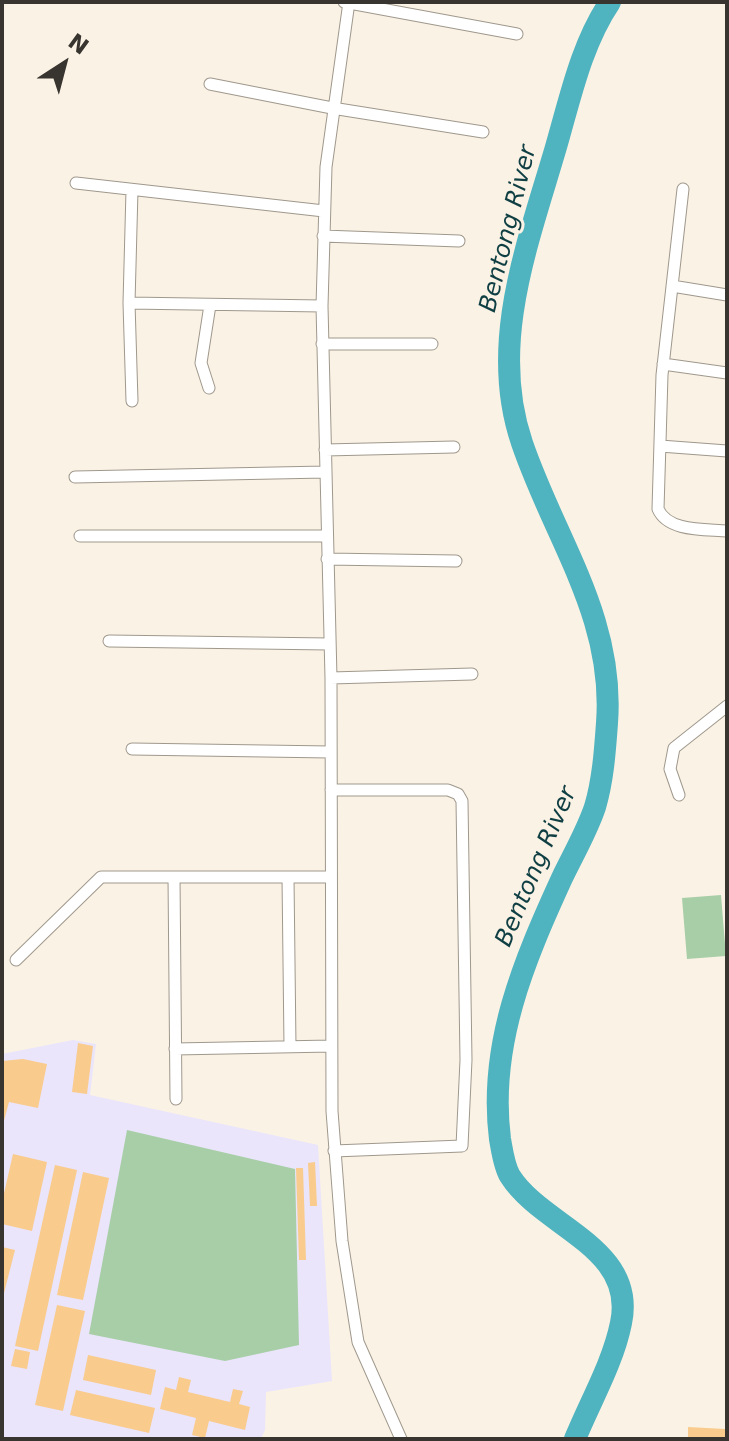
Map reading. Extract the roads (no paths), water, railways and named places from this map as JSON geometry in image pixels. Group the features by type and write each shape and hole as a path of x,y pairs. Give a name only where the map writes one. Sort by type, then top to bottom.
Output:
{"street":[{"path":"401,1439 358,1342 342,1241 334,1151 331,678 322,344 324,211 332,108 347,2 517,34"},
{"path":"210,84 332,108 483,132"},
{"path":"76,183 324,211"},
{"path":"683,189 663,364 657,504 661,516 680,526 727,531"},
{"path":"132,190 129,303 132,401"},
{"path":"323,236 459,241"},
{"path":"672,286 727,295"},
{"path":"129,303 322,306"},
{"path":"209,388 201,363 210,305"},
{"path":"322,344 432,344"},
{"path":"663,364 727,373"},
{"path":"660,446 727,451"},
{"path":"325,450 454,447"},
{"path":"75,477 325,472"},
{"path":"80,536 326,536"},
{"path":"327,559 456,561"},
{"path":"109,641 329,644"},
{"path":"331,678 472,674"},
{"path":"679,795 670,769 674,748 727,706"},
{"path":"132,749 330,752"},
{"path":"331,790 448,790 458,794 462,801 465,935 462,1146 334,1151"},
{"path":"16,960 101,877 330,877"},
{"path":"174,877 176,1099"},
{"path":"288,877 290,1047"},
{"path":"175,1049 331,1046"}],"waterway":[{"name":"Bentong River","path":"575,1439 613,1353 621,1323 622,1297 615,1275 601,1257 525,1194 510,1176 500,1139 499,1070 512,1004 523,972 598,797 607,723 607,685 602,648 592,613 522,443 513,406 509,368 510,331 516,294 534,220 577,73 591,36 610,2"}]}
